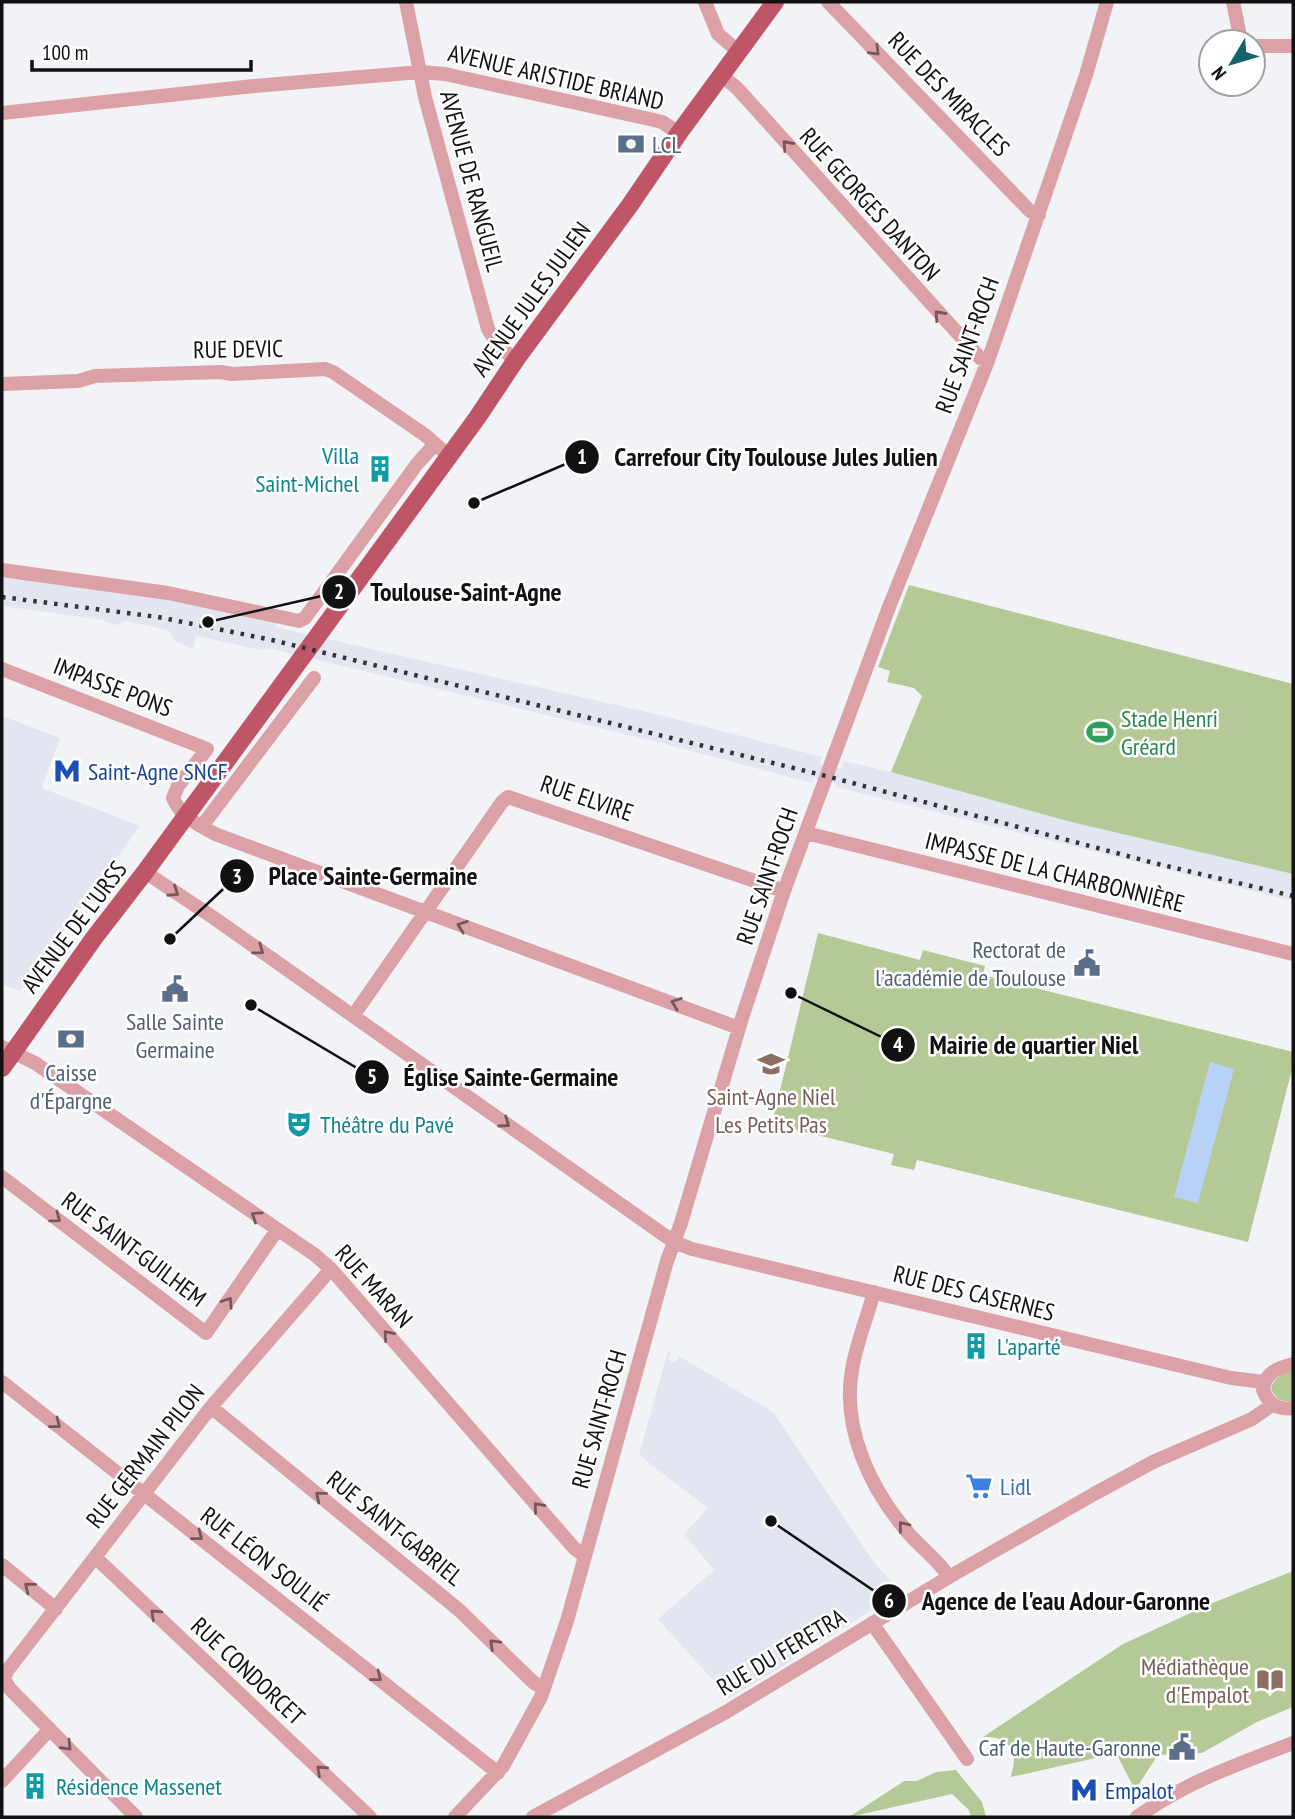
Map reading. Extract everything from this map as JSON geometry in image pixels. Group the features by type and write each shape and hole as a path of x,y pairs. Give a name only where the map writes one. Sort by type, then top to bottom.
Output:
{"main road":[{"name":"AVENUE JULES JULIEN","path":"326,624 442,450 516,360 631,205 679,133 775,2"},
{"name":"AVENUE DE L'URSS","path":"2,1068 8,1049 145,872 326,624"}],"street":[{"name":"AVENUE DE RANGUEIL","path":"406,2 420,72 488,329 499,347 516,360"},
{"path":"705,2 718,34 739,52"},
{"name":"RUE DES MIRACLES","path":"828,2 1030,211 1039,215"},
{"name":"RUE SAINT-ROCH","path":"455,1817 498,1773 529,1721 544,1689 567,1621 674,1242 784,891 889,607 988,361 1086,75 1107,2"},
{"path":"1233,2 1238,28"},
{"path":"1267,46 1293,46"},
{"name":"AVENUE ARISTIDE BRIAND","path":"2,113 254,86 420,72 445,74 654,120 679,133"},
{"name":"RUE GEORGES DANTON","path":"722,75 737,88 944,320 980,358 988,361"},
{"name":"RUE DEVIC","path":"2,384 78,381 95,376 221,372 232,374 325,369 442,450"},
{"name":"AVENUE JULES JULIEN","path":"2,570 168,593 299,621 305,618 418,464 442,450"},
{"name":"IMPASSE PONS","path":"2,669 207,749 178,786 173,798 178,810 185,817"},
{"path":"202,826 314,678"},
{"name":"RUE ELVIRE","path":"353,1016 508,797 784,891"},
{"path":"185,817 227,839 739,1028"},
{"name":"IMPASSE DE LA CHARBONNIÈRE","path":"806,833 1293,954"},
{"name":"RUE DES CASERNES","path":"145,872 674,1242 692,1249 1231,1378 1264,1382"},
{"name":"RUE MARAN","path":"8,1049 35,1063 315,1255 331,1269 574,1548 585,1556"},
{"name":"RUE SAINT-GUILHEM","path":"2,1177 206,1333 277,1230"},
{"name":"RUE GERMAIN PILON","path":"50,1729 10,1689 4,1679 7,1671 211,1407 331,1269"},
{"path":"874,1292 852,1371 850,1403 854,1432 868,1472 889,1508 905,1530 943,1567 949,1577"},
{"path":"1293,1364 1274,1370 1264,1382 1263,1390 1272,1405 1278,1408 1293,1408"},
{"name":"RUE LÉON SOULIÉ","path":"2,1382 498,1773"},
{"name":"RUE DU FERETRA","path":"533,1817 716,1718 949,1577 1144,1466 1252,1419 1272,1405"},
{"name":"RUE SAINT-GABRIEL","path":"211,1407 459,1610 533,1682 544,1689"},
{"name":"RUE CONDORCET","path":"95,1557 370,1817"},
{"path":"2,1565 56,1609"},
{"path":"872,1623 967,1759"},
{"path":"2,1781 50,1729 136,1817"},
{"path":"1137,1817 1203,1777 1293,1743"}],"shaded area":[{"path":"2,578 126,591 276,621 275,627 664,716 822,757 820,764 842,769 844,761 891,772 1071,822 1293,874 1293,901 836,787 837,784 814,778 812,783 646,739 269,648 262,650 196,636 193,649 175,641 168,630 125,621 117,625 105,620 2,606"},
{"path":"2,716 60,738 42,788 140,826 20,991 2,984"},
{"path":"668,1351 671,1352 669,1360 675,1363 679,1356 773,1412 873,1561 900,1592 818,1644 813,1637 794,1649 793,1660 729,1698 658,1619 714,1570 684,1534 708,1508 639,1455"}],"green space":[{"name":"Stade Henri Gréard","path":"909,585 1293,684 1293,874 1071,822 891,772 922,696 914,688 887,682 890,671 878,667"},
{"path":"818,933 920,960 923,950 985,966 983,975 1293,1052 1293,1065 1248,1242 917,1160 914,1170 891,1165 894,1154 772,1124"},
{"path":"1293,1368 1293,1402 1278,1400 1271,1390 1272,1386 1279,1376"},
{"path":"1293,1571 1293,1707 1257,1722 1202,1753 1158,1755 1135,1790 1115,1751 1100,1757 1011,1777 1014,1762 1008,1745 1000,1739 983,1737 1123,1644 1210,1604"},
{"path":"956,1770 982,1802 986,1817 971,1817 969,1810 952,1794 849,1817 904,1781 917,1781 936,1772"}],"water":[{"path":"1210,1062 1234,1069 1198,1203 1174,1197"}],"railway":[{"path":"2,597 158,617 272,640 826,776 1154,863 1293,896"}],"place":[{"name":"LCL","path":"631,144"},
{"name":"Villa Saint-Michel","path":"380,469"},
{"name":"Carrefour City Toulouse Jules Julien","path":"474,503"},
{"name":"Toulouse-Saint-Agne","path":"208,622"},
{"name":"Stade Henri Gréard","path":"1100,732"},
{"name":"Saint-Agne SNCF","path":"67,771"},
{"name":"Place Sainte-Germaine","path":"170,939"},
{"name":"Rectorat de l'académie de Toulouse","path":"1087,963"},
{"name":"Salle Sainte Germaine","path":"175,989"},
{"name":"Mairie de quartier Niel","path":"791,993"},
{"name":"Église Sainte-Germaine","path":"251,1005"},
{"name":"Caisse d'Épargne","path":"71,1039"},
{"name":"Saint-Agne Niel Les Petits Pas","path":"771,1064"},
{"name":"Théâtre du Pavé","path":"299,1124"},
{"name":"L'aparté","path":"976,1346"},
{"name":"Lidl","path":"979,1486"},
{"name":"Agence de l'eau Adour-Garonne","path":"771,1521"},
{"name":"Médiathèque d'Empalot","path":"1270,1680"},
{"name":"Caf de Haute-Garonne","path":"1182,1747"},
{"name":"Résidence Massenet","path":"35,1786"},
{"name":"Empalot","path":"1084,1790"}]}
